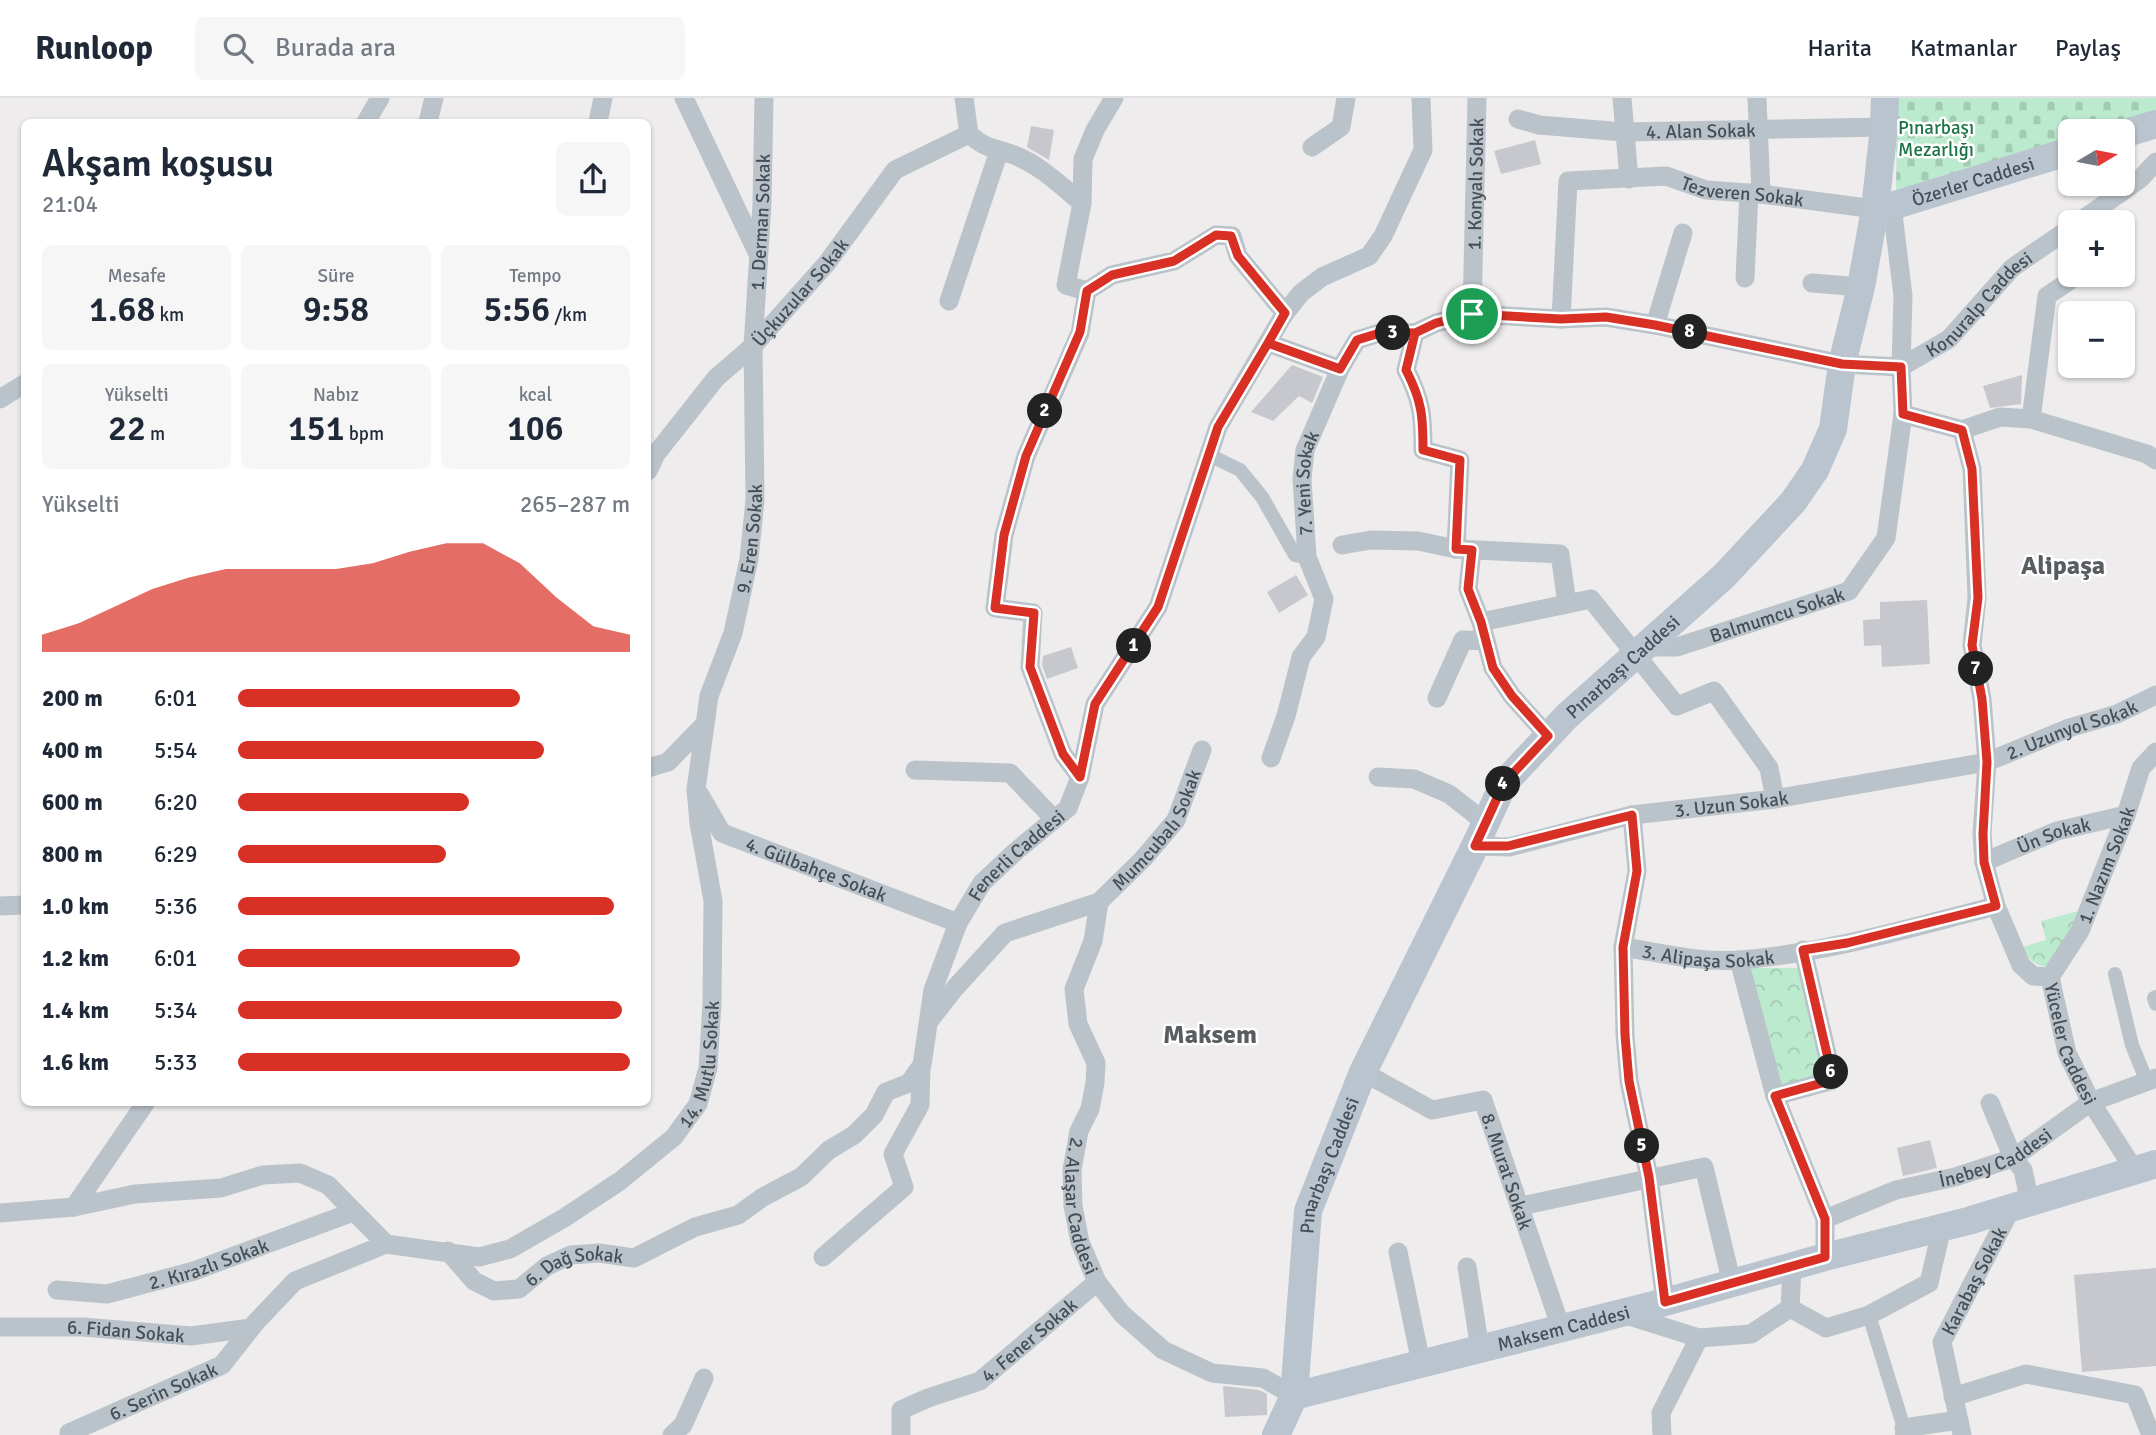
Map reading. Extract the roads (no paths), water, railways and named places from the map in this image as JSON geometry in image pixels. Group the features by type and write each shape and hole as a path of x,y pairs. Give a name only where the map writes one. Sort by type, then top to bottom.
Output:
{"main road":[{"name":"Pınarbaşı Caddesi","path":"1276,1435 1294,1395 1308,1211 1363,1072 1504,783 1548,736 1724,576 1793,502 1815,470 1833,429 1842,364 1884,208 1885,98"},
{"path":"2135,131 2155,125"},
{"name":"Özerler Caddesi","path":"1884,208 2058,155"},
{"name":"Maksem Caddesi","path":"1294,1395 1665,1302 2020,1206 2146,1167"}],"street":[{"path":"368,119 380,98"},
{"path":"429,119 434,98"},
{"path":"599,119 603,98"},
{"path":"684,98 758,253"},
{"name":"1. Derman Sokak","path":"752,346 762,204 764,98"},
{"path":"964,98 969,134 984,147 1006,153 1042,169 1082,202"},
{"path":"1087,291 1066,285 1082,202 1083,159 1095,130 1114,98"},
{"path":"1312,146 1341,127 1346,98"},
{"name":"Fenerli Caddesi","path":"930,1020 933,990 958,923 982,883 1068,808 1080,777 1095,704 1158,607 1218,427 1285,313 1301,293 1322,277 1369,256 1383,236 1423,150 1421,98"},
{"name":"1. Konyalı Sokak","path":"1472,314 1477,98"},
{"path":"1622,98 1629,179"},
{"path":"1745,278 1755,193 1759,130 1757,98"},
{"name":"4. Alan Sokak","path":"1517,119 1539,125 1624,132 1884,127"},
{"name":"Üçkuzular Sokak","path":"651,465 656,454 716,378 752,346 827,263 895,170 969,134"},
{"path":"949,301 1006,153"},
{"path":"2101,210 2140,179 2156,162"},
{"name":"Tezveren Sokak","path":"1561,319 1568,181 1666,176 1706,190 1884,208"},
{"name":"Balmumcu Sokak","path":"1639,651 1677,647 1849,591 1886,538 1903,414 1903,296 1884,208"},
{"path":"1655,325 1683,233"},
{"path":"1080,777 1063,754 1030,667 1034,613 995,608 1004,535 1026,456 1080,332 1087,291 1112,275 1174,261 1216,235 1231,236 1238,256 1285,313"},
{"name":"Konuralp Caddesi","path":"1901,367 1949,339 2012,268 2058,236"},
{"path":"1812,283 1861,287"},
{"path":"2031,419 2047,296 2060,287"},
{"path":"1548,736 1512,696 1493,668 1468,589 1460,460 1423,450 1423,412 1406,370 1415,333 1436,323 1472,314 1561,319 1606,317 1842,364 1901,367"},
{"name":"7. Yeni Sokak","path":"1271,758 1286,716 1301,657 1316,637 1324,599 1307,557 1302,479 1305,450 1340,369 1357,340 1383,332 1415,333"},
{"path":"1268,343 1340,369"},
{"name":"9. Eren Sokak","path":"705,724 709,696 733,633 749,559 755,500 752,346"},
{"path":"0,399 21,386"},
{"path":"1903,414 1962,430 2000,417 2031,419 2147,454 2156,460"},
{"name":"Yüceler Caddesi","path":"1962,430 1972,469 1978,598 1972,645 1982,699 1987,762 1984,862 1996,906 2021,965 2033,976 2050,977 2067,1053 2091,1102 2146,1167"},
{"path":"1208,454 1240,470 1262,497 1295,555 1307,557"},
{"path":"1342,545 1371,540 1418,541 1464,549 1560,554 1567,604"},
{"path":"1437,698 1463,640 1567,604 1591,599 1639,651 1677,706 1714,691 1769,768 1775,799"},
{"name":"2. Uzunyol Sokak","path":"1987,762 2069,728 2117,714 2156,695"},
{"path":"651,767 668,762 705,724"},
{"name":"14. Mutlu Sokak","path":"448,1251 479,1257 510,1249 564,1218 620,1181 674,1138 698,1104 708,1068 712,1003 713,901 699,823 696,789 705,724"},
{"name":"Mumcubalı Sokak","path":"1099,902 1143,859 1176,820 1202,750"},
{"name":"1. Nazım Sokak","path":"2050,977 2080,930 2126,816 2141,768 2156,752"},
{"name":"3. Uzun Sokak","path":"1480,835 1508,846 1632,815 1775,799 1987,762"},
{"path":"915,770 1010,773 1054,819"},
{"path":"1378,777 1414,779 1449,794 1480,835"},
{"name":"4. Gülbahçe Sokak","path":"696,789 722,833 958,923"},
{"path":"1632,815 1637,871 1623,947 1625,1035 1629,1081 1649,1177 1665,1302"},
{"name":"Ün Sokak","path":"1984,862 2057,831 2126,816"},
{"path":"823,1257 904,1187 892,1154 920,1105 921,1067 930,1020 1005,933 1099,902"},
{"name":"2. Alaşar Caddesi","path":"1099,902 1093,942 1074,989 1078,1024 1096,1063 1090,1109 1079,1131 1072,1170 1073,1206 1080,1242 1097,1282 1122,1314 1163,1350 1212,1373 1263,1378 1294,1395"},
{"path":"0,906 21,905"},
{"name":"3. Alipaşa Sokak","path":"1623,947 1702,960 1739,960 1847,943 1996,906"},
{"path":"1775,1096 1833,1080 1803,950"},
{"path":"1739,960 1775,1096 1825,1219 1825,1257"},
{"path":"2115,974 2133,1045 2152,1080"},
{"path":"2156,997 2156,1004"},
{"name":"6. Dağ Sokak","path":"448,1251 474,1281 494,1291 519,1290 547,1266 571,1255 599,1253 634,1258 695,1227 738,1214 801,1177 829,1150 855,1135 874,1115 886,1092 909,1083 921,1067"},
{"name":"8. Murat Sokak","path":"1363,1072 1432,1110 1483,1100 1561,1328"},
{"name":"İnebey Caddesi","path":"1825,1219 1896,1190 1955,1177 2014,1158 2091,1102 2152,1080"},
{"path":"1990,1103 2014,1158 2023,1170 2020,1206"},
{"path":"74,1207 143,1106"},
{"path":"1521,1206 1704,1167 1732,1284"},
{"path":"0,1213 74,1207 135,1194 221,1188 263,1175 300,1173 328,1185 386,1244 448,1251"},
{"name":"Karabaş Sokak","path":"1961,1428 1942,1342 2020,1206"},
{"name":"2. Kırazlı Sokak","path":"57,1290 107,1294 194,1271 353,1212"},
{"path":"1790,1308 1826,1328 1869,1315 1929,1283 1942,1227"},
{"name":"6. Serin Sokak","path":"69,1435 149,1396 222,1365 251,1328 295,1282 386,1244"},
{"path":"1398,1252 1421,1363"},
{"path":"1467,1267 1480,1349"},
{"path":"1790,1308 1792,1267"},
{"name":"4. Fener Sokak","path":"901,1435 901,1410 980,1381 1097,1282"},
{"path":"1620,1313 1699,1338 1751,1334 1790,1308"},
{"path":"1869,1315 1903,1431 1961,1428"},
{"name":"6. Fidan Sokak","path":"0,1327 83,1327 191,1336 251,1328"},
{"path":"1662,1435 1661,1413 1699,1338"},
{"path":"1953,1396 2026,1374 2135,1395 2151,1435"},
{"path":"673,1435 683,1425 704,1378"}],"district":[{"name":"Alipaşa","path":"2063,565"},
{"name":"Maksem","path":"1210,1034"}],"park label":[{"name":"Pınarbaşı Mezarlığı","path":"1936,138"}]}
